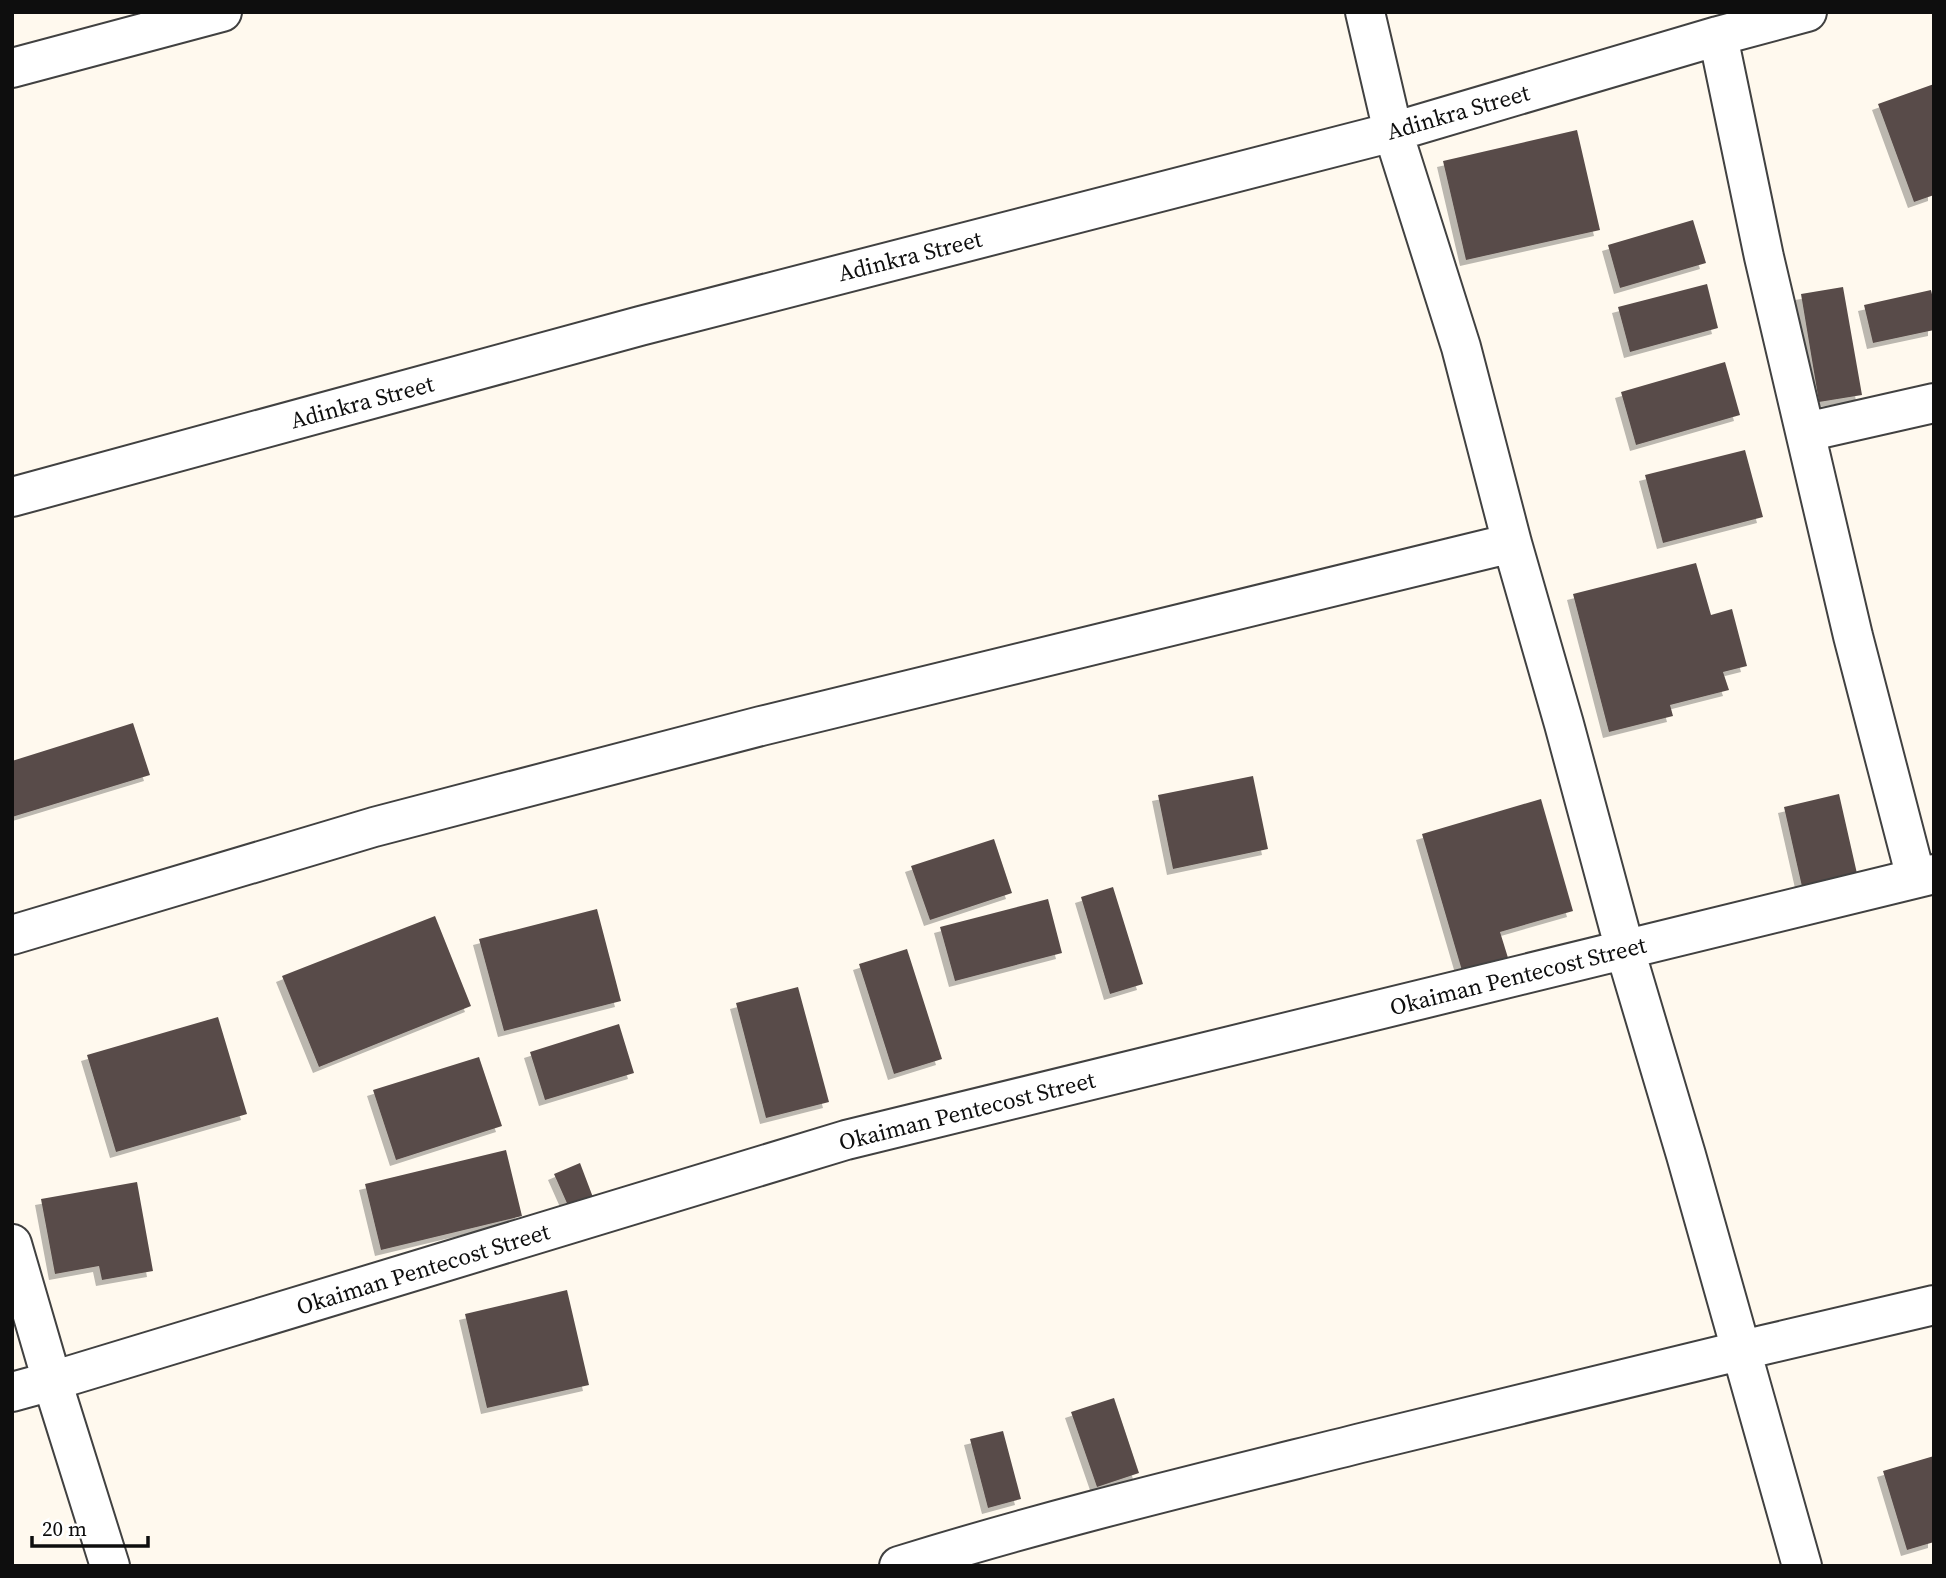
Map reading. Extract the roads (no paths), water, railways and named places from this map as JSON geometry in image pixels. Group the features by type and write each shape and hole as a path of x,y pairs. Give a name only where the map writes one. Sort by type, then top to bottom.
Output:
{"street":[{"path":"12,68 222,12"},
{"path":"1365,12 1394,132 1461,347 1625,950 1802,1566"},
{"name":"Adinkra Street","path":"12,497 640,326 1394,132 1807,12"},
{"path":"1718,36 1764,257 1853,636 1925,876"},
{"path":"1806,432 1934,403"},
{"path":"12,935 374,827 747,729 1512,542"},
{"name":"Okaiman Pentecost Street","path":"12,1392 846,1140 1925,876"},
{"path":"12,1244 110,1566"},
{"path":"899,1566 998,1535 1118,1503 1934,1305"}]}
